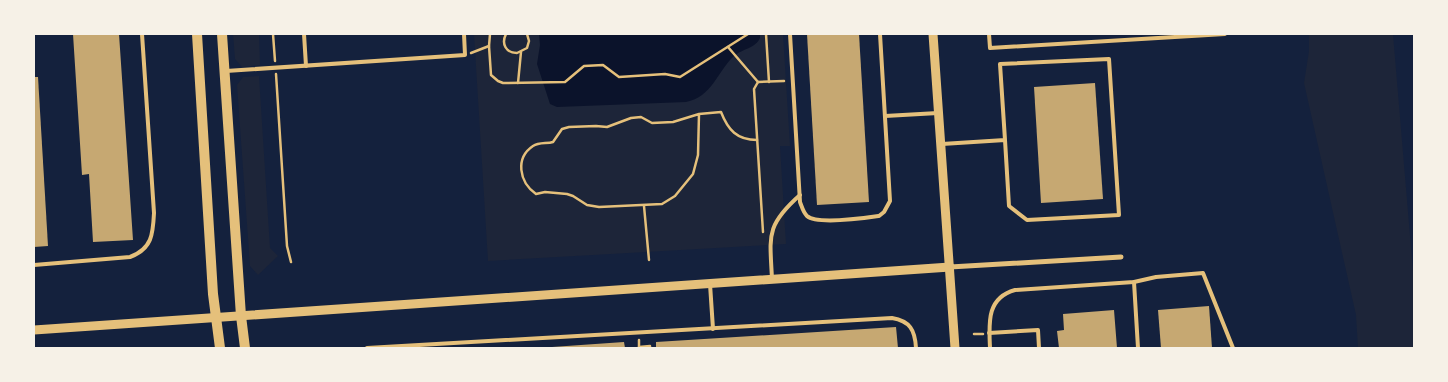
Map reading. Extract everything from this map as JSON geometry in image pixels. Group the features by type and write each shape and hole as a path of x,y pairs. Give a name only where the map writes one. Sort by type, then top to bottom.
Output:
{"main road":[{"path":"197,34 215,318 220,348"},
{"path":"222,34 241,316 245,348"}],"street":[{"path":"933,34 956,348"},
{"path":"34,330 1121,257"}],"lane":[{"path":"34,265 130,257 138,254 151,241 154,213 142,34"},
{"path":"304,34 306,66"},
{"path":"224,72 465,55 464,34"},
{"path":"790,34 800,195 802,211 813,220 872,217 884,212 888,207 891,194 880,34"},
{"path":"989,34 990,48 1225,34"},
{"path":"1108,58 1119,215 1027,220 1009,206 1005,140 1000,64 1108,58"},
{"path":"885,116 938,113"},
{"path":"941,144 1005,140"},
{"path":"772,279 771,231 781,214 800,195"},
{"path":"990,348 989,334 992,309 996,302 1007,292 1134,282 1156,277 1203,273 1233,348"},
{"path":"1134,282 1138,348"},
{"path":"710,284 713,328"},
{"path":"367,348 892,318 909,324 913,331 916,348"},
{"path":"989,334 1038,330 1039,348"}],"path":[{"path":"273,34 286,246 291,262"},
{"path":"490,34 490,69 494,78 503,83 518,84 565,82 584,66 603,65 619,77 665,74 680,77 748,34"},
{"path":"506,34 504,42 507,49 514,53 521,52"},
{"path":"518,84 521,52 528,44 527,34"},
{"path":"766,34 769,82"},
{"path":"465,55 489,46"},
{"path":"728,47 758,82 792,80"},
{"path":"758,82 754,89 764,234"},
{"path":"699,114 698,155 693,174 682,189 668,201 658,205 595,207 567,194 545,192 536,194 523,179 521,163 523,156 535,144 553,142 560,132 566,128 592,126 607,128 632,118 643,117 652,123 673,122 699,114 720,112 729,129 734,134 748,140 757,140"},
{"path":"644,206 649,260"},
{"path":"639,347 650,346 650,348"}],"shaded area":[{"path":"233,34 259,34 260,65 242,67 235,59"},
{"path":"474,34 783,34 790,146 780,146 786,244 488,261"},
{"path":"539,34 760,34 760,38 755,44 734,56 708,89 695,99 686,102 557,107 550,104 537,64 540,45"},
{"path":"1309,34 1393,34 1414,283 1414,348 1358,348 1356,315 1304,83 1309,51"},
{"path":"259,76 270,248 278,256 258,275 250,266 237,85 243,77"}],"building":[{"path":"73,34 119,34 133,240 93,242 89,174 82,175"},
{"path":"807,34 859,34 869,202 817,205"},
{"path":"34,77 38,77 48,246 34,247"},
{"path":"1095,83 1103,199 1041,203 1034,87"},
{"path":"1209,306 1212,348 1161,348 1158,310"},
{"path":"1114,310 1117,348 1059,348 1057,331 1064,330 1063,314"},
{"path":"896,327 898,348 656,348 656,342"},
{"path":"624,342 625,348 552,347"}]}
